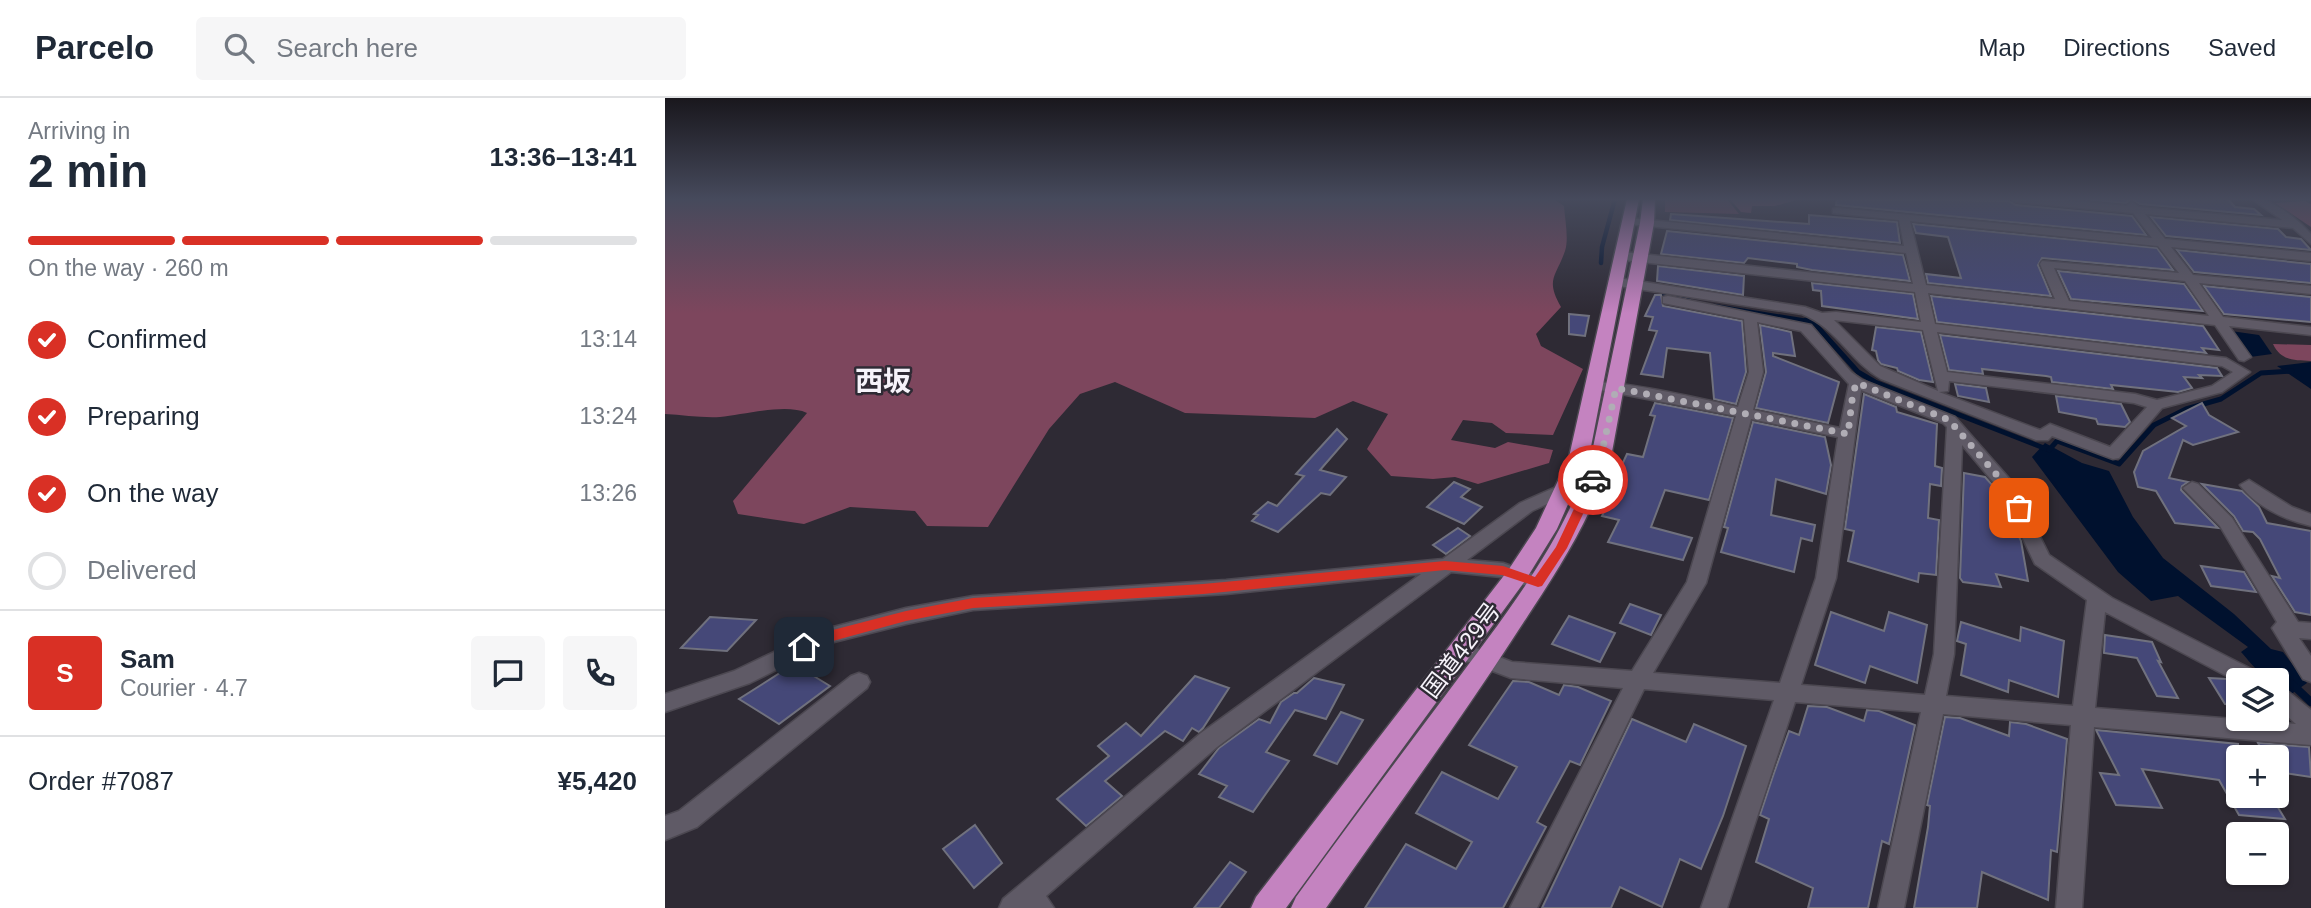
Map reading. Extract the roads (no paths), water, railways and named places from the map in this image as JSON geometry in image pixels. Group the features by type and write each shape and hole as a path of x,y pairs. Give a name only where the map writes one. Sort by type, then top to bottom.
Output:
{"highway":[{"name":"国道429号","path":"1267,908 1460,650 1527,579 1561,548 1594,479 1606,387 1634,237"},
{"name":"国道429号","path":"1307,908 1485,661 1527,579 1606,387"}],"street":[{"path":"1808,237 1912,250"},
{"path":"1908,237 1931,327 1945,399"},
{"path":"2104,237 2311,257"},
{"path":"2156,237 2189,278 2244,357"},
{"path":"1632,257 2311,331"},
{"path":"2064,304 2046,264 2311,290"},
{"path":"1625,287 1805,312 1823,317 2226,362 2243,372 2217,389 2157,405 2135,399 1942,376"},
{"path":"1625,287 1806,328 1846,375 1857,383 1949,420 2008,488 2042,559 2097,597 2231,668"},
{"path":"1523,908 1637,681 1696,583 1756,372 1749,317"},
{"path":"1823,317 1842,330 1876,372 2042,437 2050,429 2113,454 2157,405"},
{"path":"1714,908 1826,578 1853,392 1857,383"},
{"path":"1606,387 1848,434"},
{"path":"1891,908 1944,654 1955,426"},
{"path":"2249,485 2272,505 2311,520"},
{"path":"2192,488 2226,522 2301,630"},
{"path":"1026,904 1209,740 1527,507 1565,489"},
{"path":"665,703 742,677 825,637 906,616 973,603 1213,588 1445,565 1503,570 1527,579"},
{"path":"2069,908 2083,717 2097,597"},
{"path":"2301,630 2282,628 2311,673"},
{"path":"1460,650 1511,670 2311,735"},
{"path":"665,828 688,819 859,682"},
{"path":"2289,702 2306,712"}],"water":[{"path":"2231,331 2259,335 2272,354 2250,357"},
{"path":"2311,362 2311,389 2277,366"},
{"path":"2045,443 2082,463 2109,471 2133,517 2163,558 2234,614 2271,649 2283,652 2307,683 2290,695 2289,668 2255,668 2241,652 2248,647 2178,596 2151,601 2118,572 2032,457"}],"waterway":[{"path":"1601,263 1605,237"},
{"path":"1664,294 1690,301"},
{"path":"1714,306 1813,322"},
{"path":"1806,320 1813,322"},
{"path":"1813,322 1858,372 1875,382 2049,450 2057,441 2119,464 2154,425 2186,409 2221,399 2261,373 2292,371"},
{"path":"2292,684 2311,702"}],"district":[{"name":"西坂","path":"883,381"}]}
